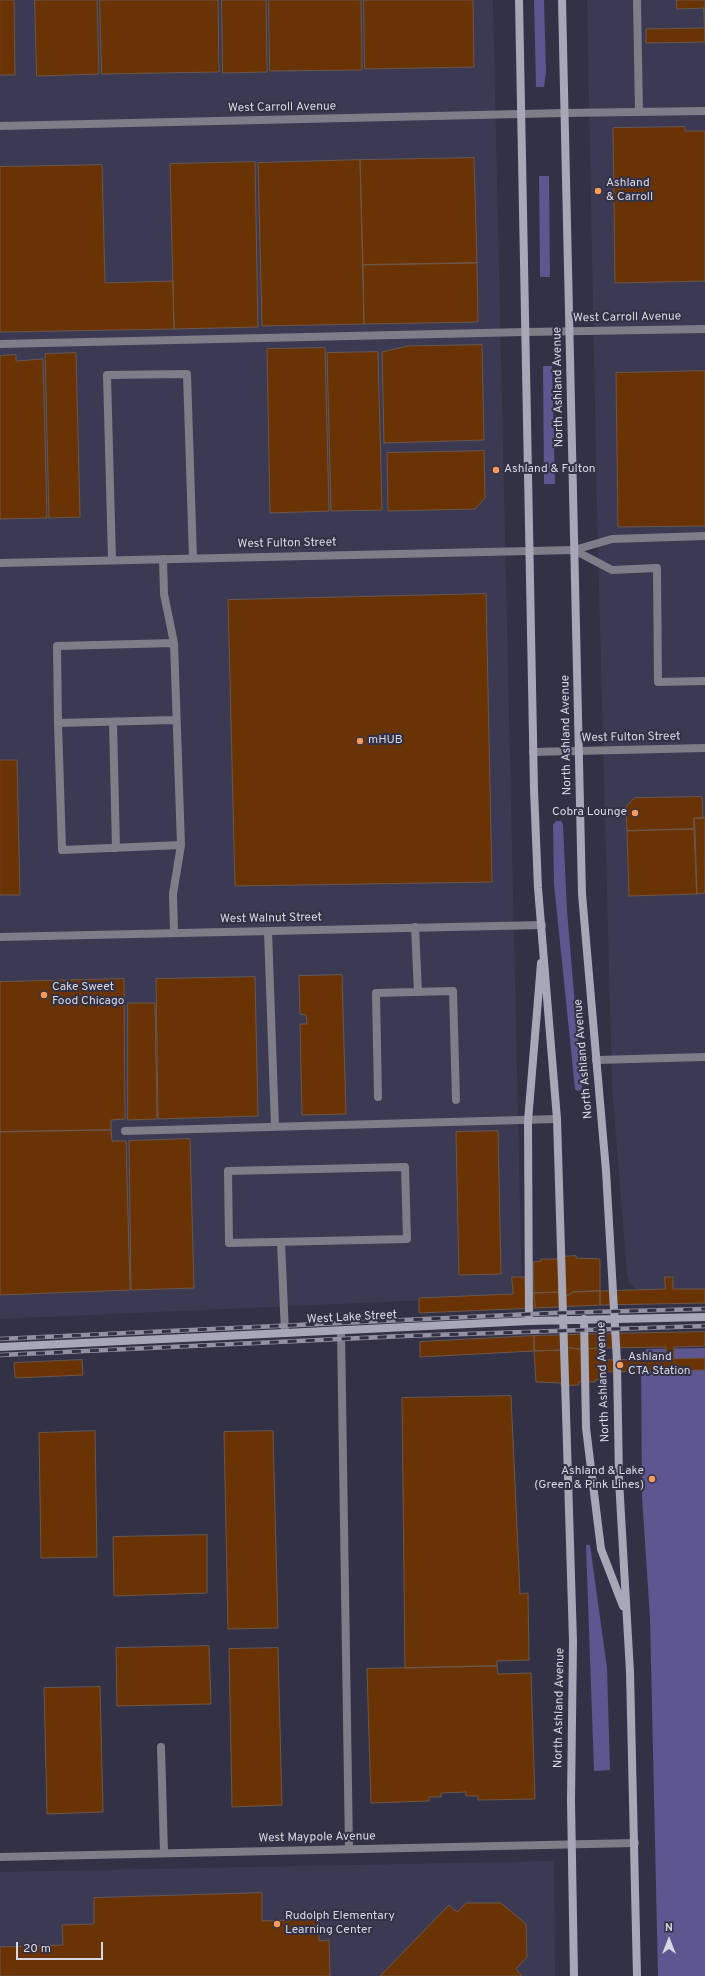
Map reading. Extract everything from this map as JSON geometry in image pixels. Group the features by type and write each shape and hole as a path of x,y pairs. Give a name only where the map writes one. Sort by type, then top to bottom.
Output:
{"main road":[{"name":"North Ashland Avenue","path":"519,0 520,114 531,551 533,752 538,888 557,1119 573,1641 572,1844 574,1976"},
{"name":"North Ashland Avenue","path":"562,0 582,894 606,1171 614,1318 626,1613 630,1672 637,1976"},
{"name":"North Ashland Avenue","path":"529,1321 528,1121 543,938"},
{"name":"West Lake Street","path":"0,1347 529,1321 705,1317"},
{"name":"North Ashland Avenue","path":"584,1320 586,1428 600,1549 626,1613"}],"street":[{"path":"637,0 638,112"},
{"name":"West Carroll Avenue","path":"0,126 705,111"},
{"name":"West Carroll Avenue","path":"0,344 705,329"},
{"path":"112,560 107,375 187,374 193,558"},
{"path":"574,550 612,539 705,536"},
{"path":"574,550 612,570 657,568 658,682 705,681"},
{"name":"West Fulton Street","path":"0,563 574,550"},
{"path":"163,559 164,594 174,643 175,720 181,845 173,894 174,933"},
{"path":"174,643 57,646 62,850 181,845"},
{"path":"58,723 175,720"},
{"path":"113,722 116,848"},
{"name":"West Fulton Street","path":"533,752 705,748"},
{"name":"West Walnut Street","path":"0,936 542,925"},
{"path":"415,928 418,992"},
{"path":"268,931 275,1127"},
{"path":"378,1097 376,993 453,991 456,1100"},
{"path":"596,1060 705,1057"},
{"path":"125,1131 557,1119"},
{"path":"405,1166 407,1239 281,1242 230,1244 228,1171 405,1166"},
{"path":"281,1242 285,1334"},
{"path":"340,1331 349,1849"},
{"path":"161,1747 164,1853"},
{"name":"West Maypole Avenue","path":"0,1857 634,1843"}],"shaded area":[{"path":"0,0 493,0 522,1292 518,1296 0,1319"},
{"path":"534,0 544,0 546,72 544,87 536,87"},
{"path":"587,0 705,0 705,1290 639,1292 629,1283 627,1274 612,1086 597,510"},
{"path":"539,176 549,176 550,277 540,277"},
{"path":"543,366 552,366 555,484 544,484"},
{"path":"556,821 561,821 563,824 567,911 582,1087 581,1090 577,1091 575,1089 554,884 553,825"},
{"path":"705,1348 705,1976 658,1976 650,1618 642,1497 641,1361 642,1352 647,1349"},
{"path":"586,1545 590,1545 607,1668 610,1770 594,1771"},
{"name":"Rudolph Elementary Learning Center","path":"554,1861 555,1976 0,1976 0,1872"}],"building":[{"path":"0,0 14,0 15,75 0,75"},
{"path":"35,0 97,0 99,74 37,76"},
{"path":"100,0 218,0 219,72 102,74"},
{"path":"222,0 266,0 267,72 223,73"},
{"path":"269,0 361,0 362,70 270,71"},
{"path":"364,0 473,0 474,67 365,69"},
{"path":"677,0 705,0 705,8 677,9"},
{"path":"704,8 705,42 646,43 646,29 704,28"},
{"path":"685,127 685,131 705,131 705,281 615,283 613,128"},
{"path":"474,158 477,263 363,265 360,160"},
{"path":"360,160 364,324 262,326 258,163"},
{"path":"255,162 258,327 174,329 170,164"},
{"path":"102,165 105,283 173,281 174,329 0,332 0,167"},
{"path":"477,263 478,322 364,324 363,265"},
{"path":"482,345 484,440 384,443 382,352 408,346"},
{"path":"325,348 329,511 270,513 267,349"},
{"path":"378,352 382,510 331,511 327,353"},
{"path":"76,353 80,517 49,518 45,354"},
{"path":"16,355 16,361 43,359 47,518 0,519 0,356"},
{"path":"705,371 705,526 618,527 616,373"},
{"path":"484,451 485,498 475,509 388,511 387,453"},
{"name":"mHUB","path":"486,594 492,882 235,886 228,600"},
{"path":"0,760 17,760 20,895 0,895"},
{"path":"702,797 703,818 694,818 695,829 627,831 626,807 634,798"},
{"path":"694,818 705,818 705,893 697,894"},
{"path":"695,829 697,894 629,896 627,831"},
{"path":"342,975 346,1114 302,1115 300,1024 307,1024 306,1015 300,1014 299,976"},
{"path":"255,977 258,1116 158,1119 156,979"},
{"path":"124,979 125,1119 111,1120 111,1130 0,1132 0,982"},
{"path":"128,1003 155,1003 157,1119 128,1120"},
{"path":"111,1130 112,1141 126,1141 130,1290 0,1295 0,1132"},
{"path":"498,1131 501,1274 459,1275 456,1132"},
{"path":"190,1139 194,1288 131,1290 129,1141"},
{"path":"576,1256 576,1258 600,1259 600,1291 573,1292 569,1295 564,1295 561,1292 534,1293 533,1262 541,1261 541,1259 557,1259 558,1257"},
{"path":"512,1277 525,1277 526,1293 534,1293 535,1308 419,1313 419,1298 513,1294"},
{"path":"665,1277 673,1277 673,1289 705,1289 705,1303 600,1305 600,1291 665,1289"},
{"path":"600,1291 600,1305 535,1308 534,1293 561,1292 564,1295 569,1295 573,1292"},
{"path":"705,1332 705,1346 674,1347 674,1359 666,1359 666,1347 603,1348 603,1334"},
{"path":"603,1334 603,1348 577,1349 566,1347 563,1350 534,1351 534,1336"},
{"path":"534,1336 534,1351 420,1357 420,1342"},
{"name":"Ashland CTA Station","path":"566,1347 577,1349 603,1348 603,1360 705,1358 705,1370 603,1372 603,1379 595,1380 595,1382 579,1382 579,1385 561,1386 561,1383 536,1382 534,1351 563,1350"},
{"path":"82,1360 83,1375 15,1378 14,1363"},
{"path":"511,1396 520,1594 528,1593 529,1660 497,1661 497,1666 405,1668 402,1398"},
{"path":"95,1431 97,1557 41,1558 39,1433"},
{"path":"273,1431 278,1628 228,1629 224,1432"},
{"path":"207,1535 207,1593 114,1596 113,1537"},
{"path":"209,1646 211,1704 117,1706 116,1648"},
{"path":"278,1648 282,1805 232,1807 229,1649"},
{"path":"497,1666 498,1674 531,1673 535,1799 478,1800 478,1796 466,1796 466,1792 441,1793 441,1797 429,1797 429,1801 371,1803 367,1669"},
{"path":"100,1687 103,1812 47,1814 44,1688"},
{"path":"262,1893 262,1921 318,1919 319,1941 329,1940 330,1976 0,1976 0,1947 63,1945 62,1925 94,1924 94,1898"},
{"path":"466,1903 501,1903 526,1924 527,1957 516,1969 522,1976 380,1976 449,1905 457,1912"}],"railway":[{"path":"0,1339 553,1313 705,1309"},
{"path":"0,1355 404,1336 705,1326"}],"place":[{"name":"Ashland & Carroll","path":"598,191"},
{"name":"Ashland & Fulton","path":"496,470"},
{"name":"mHUB","path":"360,741"},
{"name":"Cobra Lounge","path":"635,813"},
{"name":"Cake Sweet Food Chicago","path":"44,995"},
{"name":"Ashland CTA Station","path":"620,1365"},
{"name":"Ashland & Lake (Green & Pink Lines)","path":"652,1479"},
{"name":"Rudolph Elementary Learning Center","path":"277,1924"}]}
